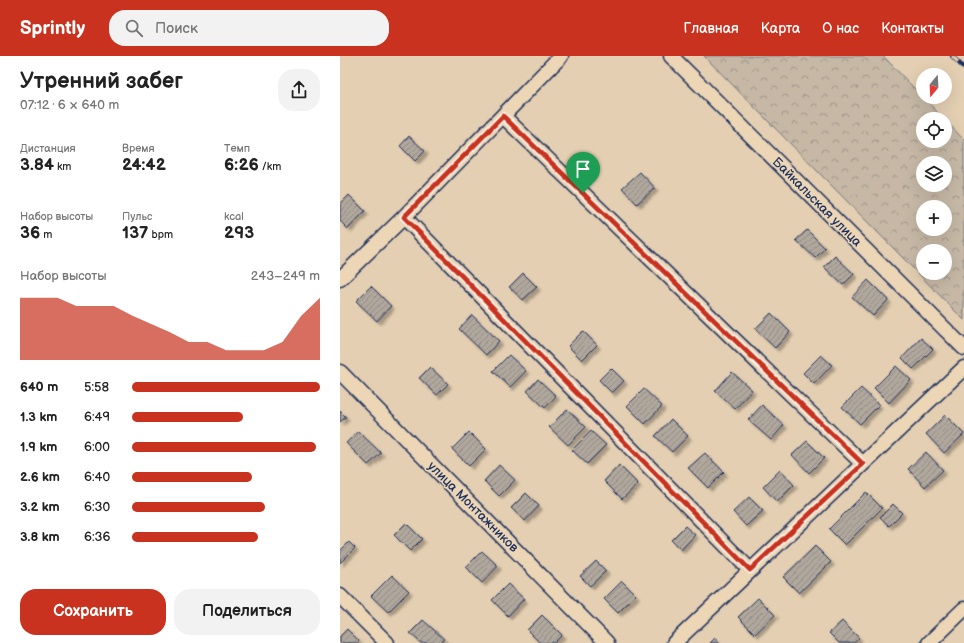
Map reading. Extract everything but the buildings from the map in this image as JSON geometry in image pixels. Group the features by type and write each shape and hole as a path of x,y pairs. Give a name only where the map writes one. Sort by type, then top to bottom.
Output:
{"street":[{"path":"340,279 404,217 562,56"},
{"name":"Байкальская улица","path":"671,56 964,348"},
{"path":"503,116 863,464"},
{"path":"404,217 750,570"},
{"path":"674,643 964,368"},
{"name":"улица Монтажников","path":"340,372 607,643"},
{"path":"340,596 388,643"},
{"path":"929,643 964,609"}],"green space":[{"path":"704,56 883,56 916,90 916,104 929,104 937,112 916,112 916,148 952,148 952,127 964,140 964,320 925,280 952,280 952,244 916,244 916,271"}],"railway":[{"path":"952,56 964,68"}],"route":[{"path":"503,116 583,193 863,464 750,570 404,217 503,116"}]}
